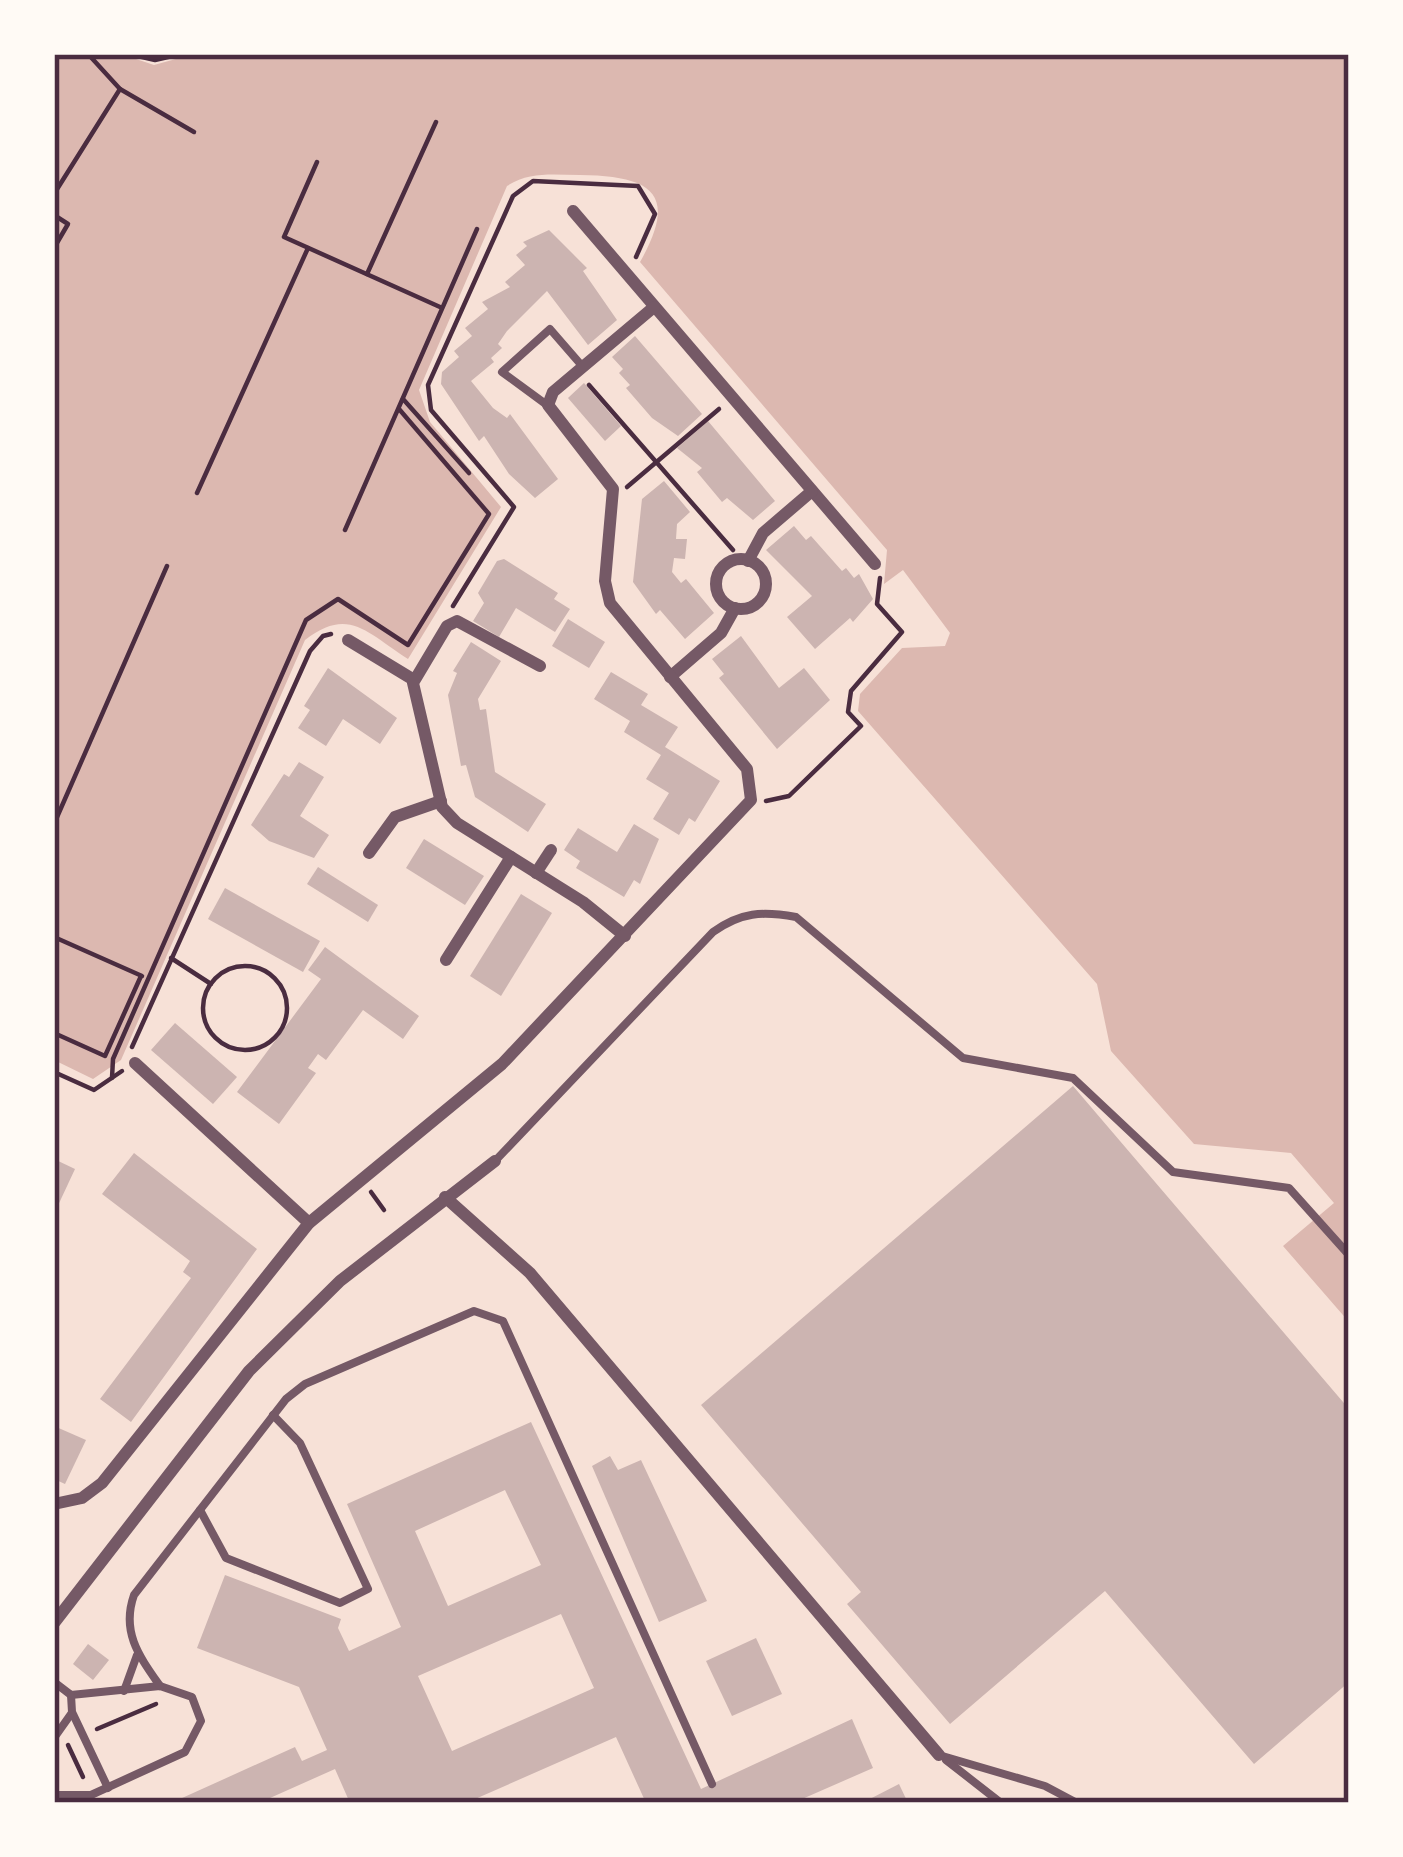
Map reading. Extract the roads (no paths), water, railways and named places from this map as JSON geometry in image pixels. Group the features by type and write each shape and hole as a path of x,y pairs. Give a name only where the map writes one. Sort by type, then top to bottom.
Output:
{"street":[{"path":"573,211 878,567"},
{"path":"54,1504 82,1498 102,1484 309,1222 502,1064 743,810 752,793 747,769 608,596 613,498 609,481 548,405 553,392 654,307"},
{"path":"744,560 764,575 764,592 749,608 735,608 718,594 717,577 724,565 744,560 763,533 812,491"},
{"path":"670,677 721,632 735,608"},
{"path":"413,680 451,622 540,666"},
{"path":"348,640 413,680 441,801 451,818 625,937"},
{"path":"369,853 395,817 441,801"},
{"path":"536,873 551,850"},
{"path":"446,960 511,857"},
{"path":"135,1063 309,1222"},
{"path":"54,1623 249,1371 340,1281 495,1161"},
{"path":"445,1197 530,1273 939,1755"}],"lane":[{"path":"548,405 502,372 550,329 580,369"},
{"path":"495,1161 713,932 732,919 771,913 796,917 963,1058 1073,1078 1172,1172 1289,1188 1349,1255"},
{"path":"160,1686 137,1653 128,1613 134,1595 273,1415 305,1384 460,1316 489,1312 503,1321 712,1784"},
{"path":"200,1510 226,1558 340,1604 368,1588 300,1443 273,1415"},
{"path":"124,1691 137,1653"},
{"path":"54,1682 71,1695 160,1686 192,1697 201,1721 199,1734 185,1752 108,1788 64,1799 54,1796"},
{"path":"71,1695 72,1712 108,1788"},
{"path":"54,1738 72,1712"},
{"path":"939,1755 1001,1803"},
{"path":"939,1755 1045,1786 1077,1803"}]}
